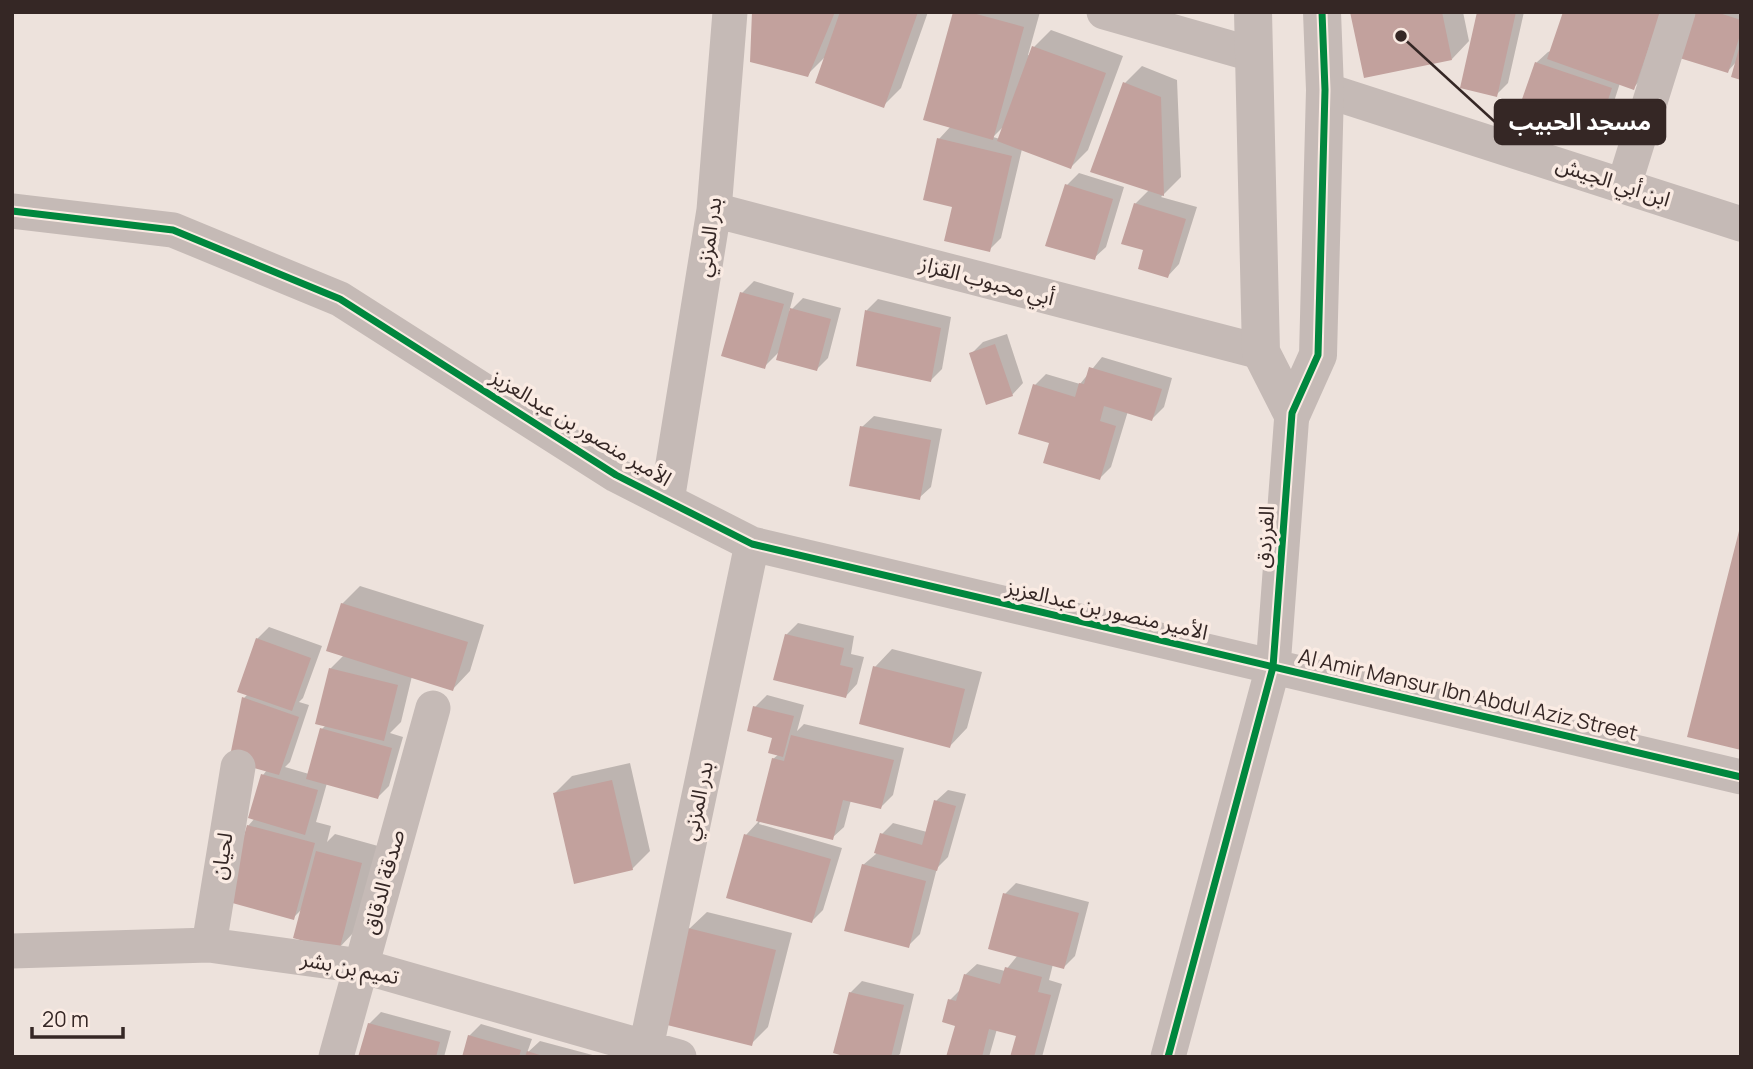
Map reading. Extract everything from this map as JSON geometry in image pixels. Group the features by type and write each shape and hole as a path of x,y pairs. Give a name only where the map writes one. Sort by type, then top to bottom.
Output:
{"street":[{"name":"بدر المزني","path":"667,501 714,210 730,12"},
{"path":"1104,12 1255,55"},
{"path":"1253,12 1261,352 1292,413"},
{"name":"الفرزدق","path":"1168,1057 1273,667 1292,413 1318,355 1325,89 1322,12"},
{"path":"1624,185 1678,12"},
{"name":"ابن أبي الجيش","path":"1325,89 1741,224"},
{"name":"أبي محبوب القزاز","path":"714,210 1261,352"},
{"name":"الأمير منصور بن عبدالعزيز","path":"12,211 173,230 340,299 616,475 752,544 1273,667"},
{"name":"بدر المزني","path":"656,1054 752,544"},
{"name":"Al Amir Mansur Ibn Abdul Aziz Street","path":"1273,667 1741,777"},
{"name":"صدقة الدقاق","path":"336,1057 433,708"},
{"name":"لحيان","path":"209,945 238,767"},
{"name":"تميم بن بشر","path":"12,951 209,945 361,966 656,1054"}],"building":[{"path":"752,12 835,12 808,77 750,62"},
{"path":"840,12 918,12 884,108 815,83"},
{"path":"953,12 969,12 1024,27 993,140 923,120"},
{"path":"1350,12 1442,12 1452,60 1364,78"},
{"path":"1477,12 1516,12 1497,97 1460,88"},
{"path":"1563,12 1661,12 1634,90 1547,59"},
{"path":"1686,12 1716,12 1741,20 1741,32 1728,73 1673,56"},
{"path":"1032,46 1106,73 1071,169 997,141"},
{"path":"1741,46 1741,80 1731,77"},
{"path":"1535,62 1612,88 1598,130 1520,105"},
{"path":"1123,82 1161,97 1164,196 1090,172"},
{"path":"937,138 1012,156 990,252 944,241 952,207 923,200"},
{"path":"1065,184 1113,199 1095,260 1045,246"},
{"path":"1134,203 1186,219 1168,278 1138,269 1143,250 1121,244"},
{"path":"740,292 784,304 765,369 721,356"},
{"path":"790,308 831,319 817,371 776,360"},
{"path":"865,310 941,328 931,382 856,366"},
{"path":"995,344 1013,396 986,405 969,353"},
{"path":"1089,367 1162,389 1152,421 1104,406 1100,421 1116,426 1100,480 1043,463 1049,443 1018,434 1033,384 1075,397 1079,383 1084,384"},
{"path":"860,426 931,440 920,500 849,486"},
{"path":"1741,527 1741,750 1687,737"},
{"path":"341,603 468,642 453,691 326,651"},
{"path":"785,634 844,648 840,665 853,668 846,698 773,680"},
{"path":"256,638 311,658 292,711 237,692"},
{"path":"873,666 965,689 950,748 859,724"},
{"path":"329,668 398,685 384,741 315,724"},
{"path":"242,697 299,717 279,775 229,761"},
{"path":"753,706 794,716 783,757 768,753 772,738 747,731"},
{"path":"320,728 392,748 378,799 306,779"},
{"path":"791,735 894,760 881,809 843,800 833,840 756,821 772,758 784,761"},
{"path":"261,774 318,790 305,835 248,818"},
{"path":"612,780 633,870 574,884 553,793"},
{"path":"934,800 956,806 937,871 874,853 880,833 922,845"},
{"path":"247,825 315,843 294,920 225,901"},
{"path":"744,834 831,859 812,923 726,898"},
{"path":"316,851 362,863 339,951 293,938"},
{"path":"862,864 926,881 909,948 844,931"},
{"path":"1003,893 1079,913 1064,969 988,949"},
{"path":"688,928 776,950 752,1046 663,1024"},
{"path":"1005,967 1042,977 1038,992 1051,995 1034,1057 1010,1057 1016,1036 989,1029 982,1057 946,1057 955,1026 942,1022 948,999 956,1001 964,974 1000,984"},
{"path":"849,992 904,1005 891,1057 847,1057 833,1053"},
{"path":"368,1023 440,1042 436,1057 358,1057"},
{"path":"468,1035 521,1050 519,1057 462,1057"},
{"path":"527,1051 543,1056 543,1057 525,1057"}],"cycle path":[{"path":"1168,1057 1273,667 1292,413 1318,355 1325,90 1322,12"},
{"path":"12,211 173,230 340,299 616,475 752,544 1741,777"}],"place":[{"name":"مسجد الحبيب","path":"1401,36"}]}
